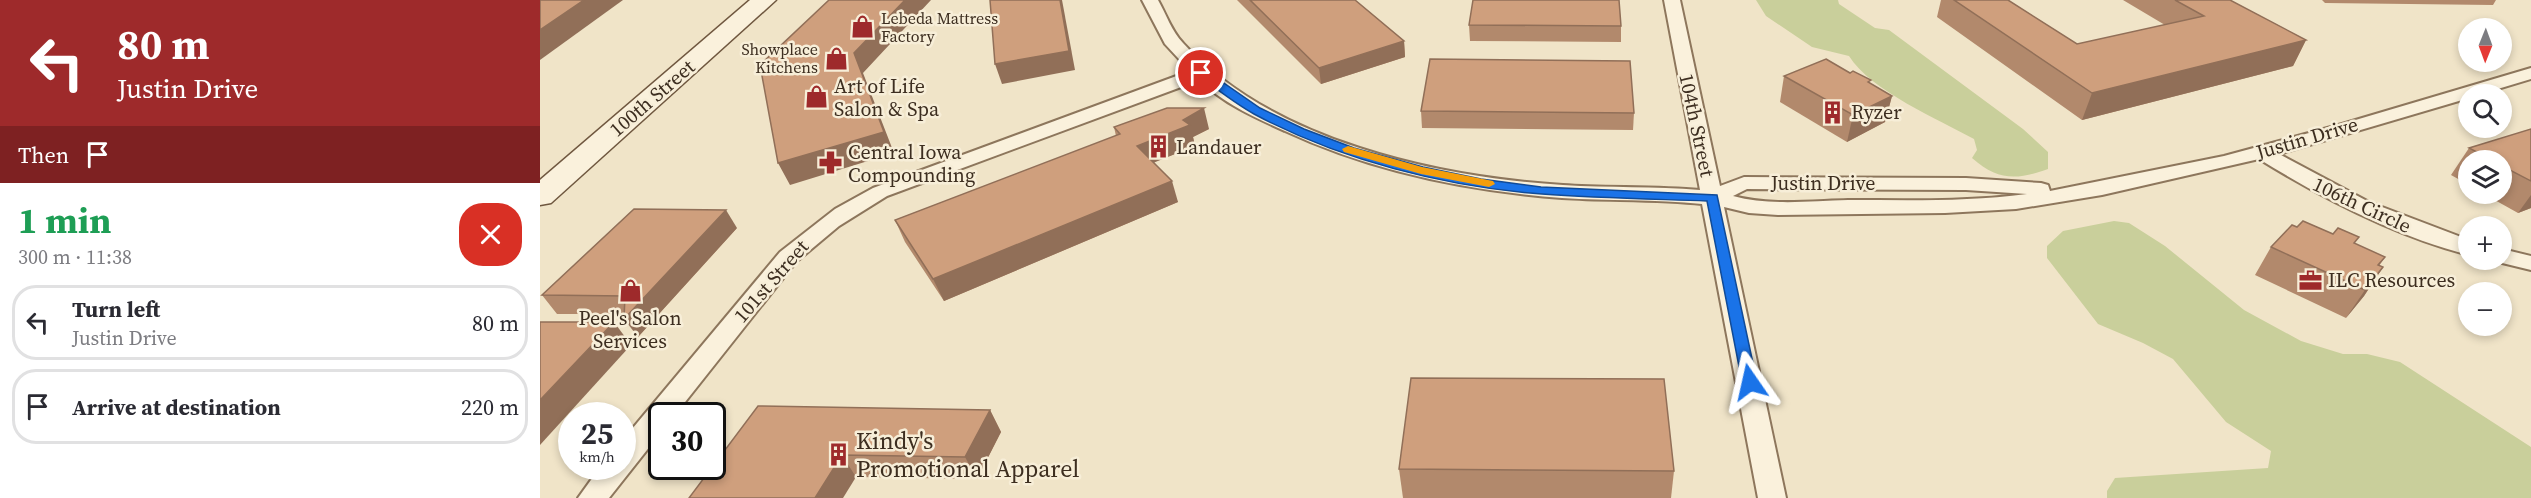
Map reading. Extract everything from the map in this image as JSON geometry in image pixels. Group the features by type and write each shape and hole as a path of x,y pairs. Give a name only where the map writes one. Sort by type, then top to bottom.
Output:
{"main road":[{"name":"100th Street","path":"540,165 739,0"},
{"name":"100th Street","path":"540,196 764,0"}],"street":[{"name":"Justin Drive","path":"1150,0 1156,17 1170,41 1201,73 1256,110 1300,131 1350,150 1421,170 1481,183 1541,190 1712,198 1752,207 1992,205 2080,192 2175,175 2531,73"},
{"name":"104th Street","path":"1672,0 1772,498"},
{"name":"101st Street","path":"636,444 788,257 814,232 846,210 880,192 1201,73"},
{"name":"106th Circle","path":"2260,151 2348,202 2410,228 2458,244"},
{"path":"2512,258 2531,263"},
{"path":"592,498 607,480"}],"green space":[{"path":"1756,0 1838,0 1839,4 1875,28 1889,30 2023,129 2048,152 2048,169 2027,175 2008,176 1981,166 1972,158 1977,150 1974,139 1889,92 1859,69 1849,56 1812,47 1766,16"},
{"path":"2114,221 2129,223 2165,246 2244,310 2301,341 2343,354 2367,354 2400,362 2531,447 2531,498 2107,498 2107,491 2115,478 2268,468 2271,451 2226,422 2173,359 2143,343 2098,324 2047,258 2047,246 2063,231"}],"building":[{"path":"540,0 584,0 540,30"},
{"path":"829,0 905,0 854,53 884,132 778,163 760,65"},
{"path":"990,0 1060,0 1069,51 995,64"},
{"path":"1250,0 1355,0 1404,41 1319,68"},
{"path":"1473,0 1619,0 1621,26 1469,25"},
{"path":"1954,0 2008,0 2077,44 2204,16 2175,0 2230,0 2306,40 2092,93"},
{"path":"1430,59 1630,61 1634,113 1421,111"},
{"path":"1826,59 1850,73 1853,71 1871,80 1868,82 1892,96 1853,115 1784,76"},
{"path":"1167,108 1204,108 1183,120 1190,125 1137,146 1172,181 933,279 895,220 1120,134 1114,127"},
{"path":"2531,129 2531,181 2512,171 2512,150 2473,150 2469,148 2502,138 2512,138 2512,135"},
{"path":"634,209 726,210 624,319 625,296 542,295"},
{"path":"2303,221 2333,234 2338,228 2359,237 2354,243 2385,257 2378,265 2383,267 2365,290 2271,247 2292,225 2297,227"},
{"path":"540,322 614,322 540,400"},
{"path":"1411,378 1664,379 1674,471 1399,469"},
{"path":"758,406 990,410 965,457 842,455 815,498 689,498 702,480 726,480 726,449"}],"slow traffic":[{"path":"1348,149 1421,170 1489,184"}],"place":[{"name":"Lebeda Mattress Factory","path":"863,27"},
{"name":"Showplace Kitchens","path":"836,58"},
{"name":"Art of Life Salon & Spa","path":"816,97"},
{"name":"Ryzer","path":"1833,112"},
{"name":"Landauer","path":"1158,147"},
{"name":"Central Iowa Compounding","path":"830,163"},
{"name":"ILC Resources","path":"2310,280"},
{"name":"Peel's Salon Services","path":"630,291"},
{"name":"Kindy's Promotional Apparel","path":"838,454"}],"route":[{"path":"1201,73 1220,88 1256,110 1300,131 1350,150 1421,170 1481,183 1541,190 1605,195 1712,198 1750,382"}]}
